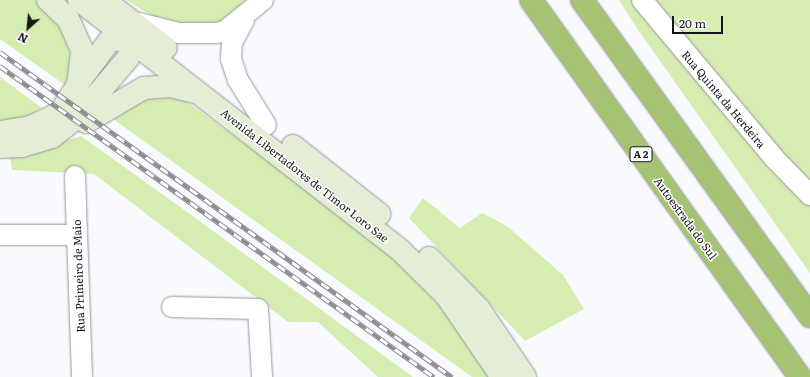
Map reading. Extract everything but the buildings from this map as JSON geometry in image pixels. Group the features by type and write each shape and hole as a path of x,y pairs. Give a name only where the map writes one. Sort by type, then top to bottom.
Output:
{"highway":[{"name":"Autoestrada do Sul","path":"530,0 800,377"},
{"path":"582,0 810,316"}],"main road":[{"path":"48,0 68,19 82,50 78,85"},
{"name":"Avenida Libertadores de Timor Loro Sae","path":"79,0 168,49 384,219 454,281 503,340 525,377"},
{"name":"Avenida Libertadores de Timor Loro Sae","path":"108,3 132,30 208,98 423,272 466,321 502,377"},
{"path":"0,132 30,127 52,118 61,111 110,40 132,30 131,47 122,67 78,117 52,137"},
{"path":"0,147 22,146 72,129 144,88 183,88 208,98"}],"street":[{"name":"Rua Quinta da Herdeira","path":"642,0 774,158 810,195"},
{"path":"132,30 160,30 205,35 225,31 256,7"},
{"path":"256,7 232,43 231,60 238,80 266,125"},
{"name":"Rua Primeiro de Maio","path":"75,176 82,377"},
{"path":"0,235 76,234"},
{"path":"172,306 258,309 262,377"}],"green space":[{"path":"0,0 36,0 57,18 69,50 70,67 65,85 0,39"},
{"path":"126,0 250,0 226,23 200,32 164,23"},
{"path":"619,0 810,0 810,273 638,30"},
{"path":"0,77 42,108 22,118 0,122"},
{"path":"159,97 182,98 380,243 455,322 490,377 472,377 109,116 123,105"},
{"path":"81,136 413,377 378,377 318,322 288,322 94,174 12,170 10,156"},
{"path":"423,198 460,228 482,213 507,226 563,275 584,309 525,341 409,218"}],"railway":[{"path":"0,52 452,377"},
{"path":"0,66 434,377"}]}
